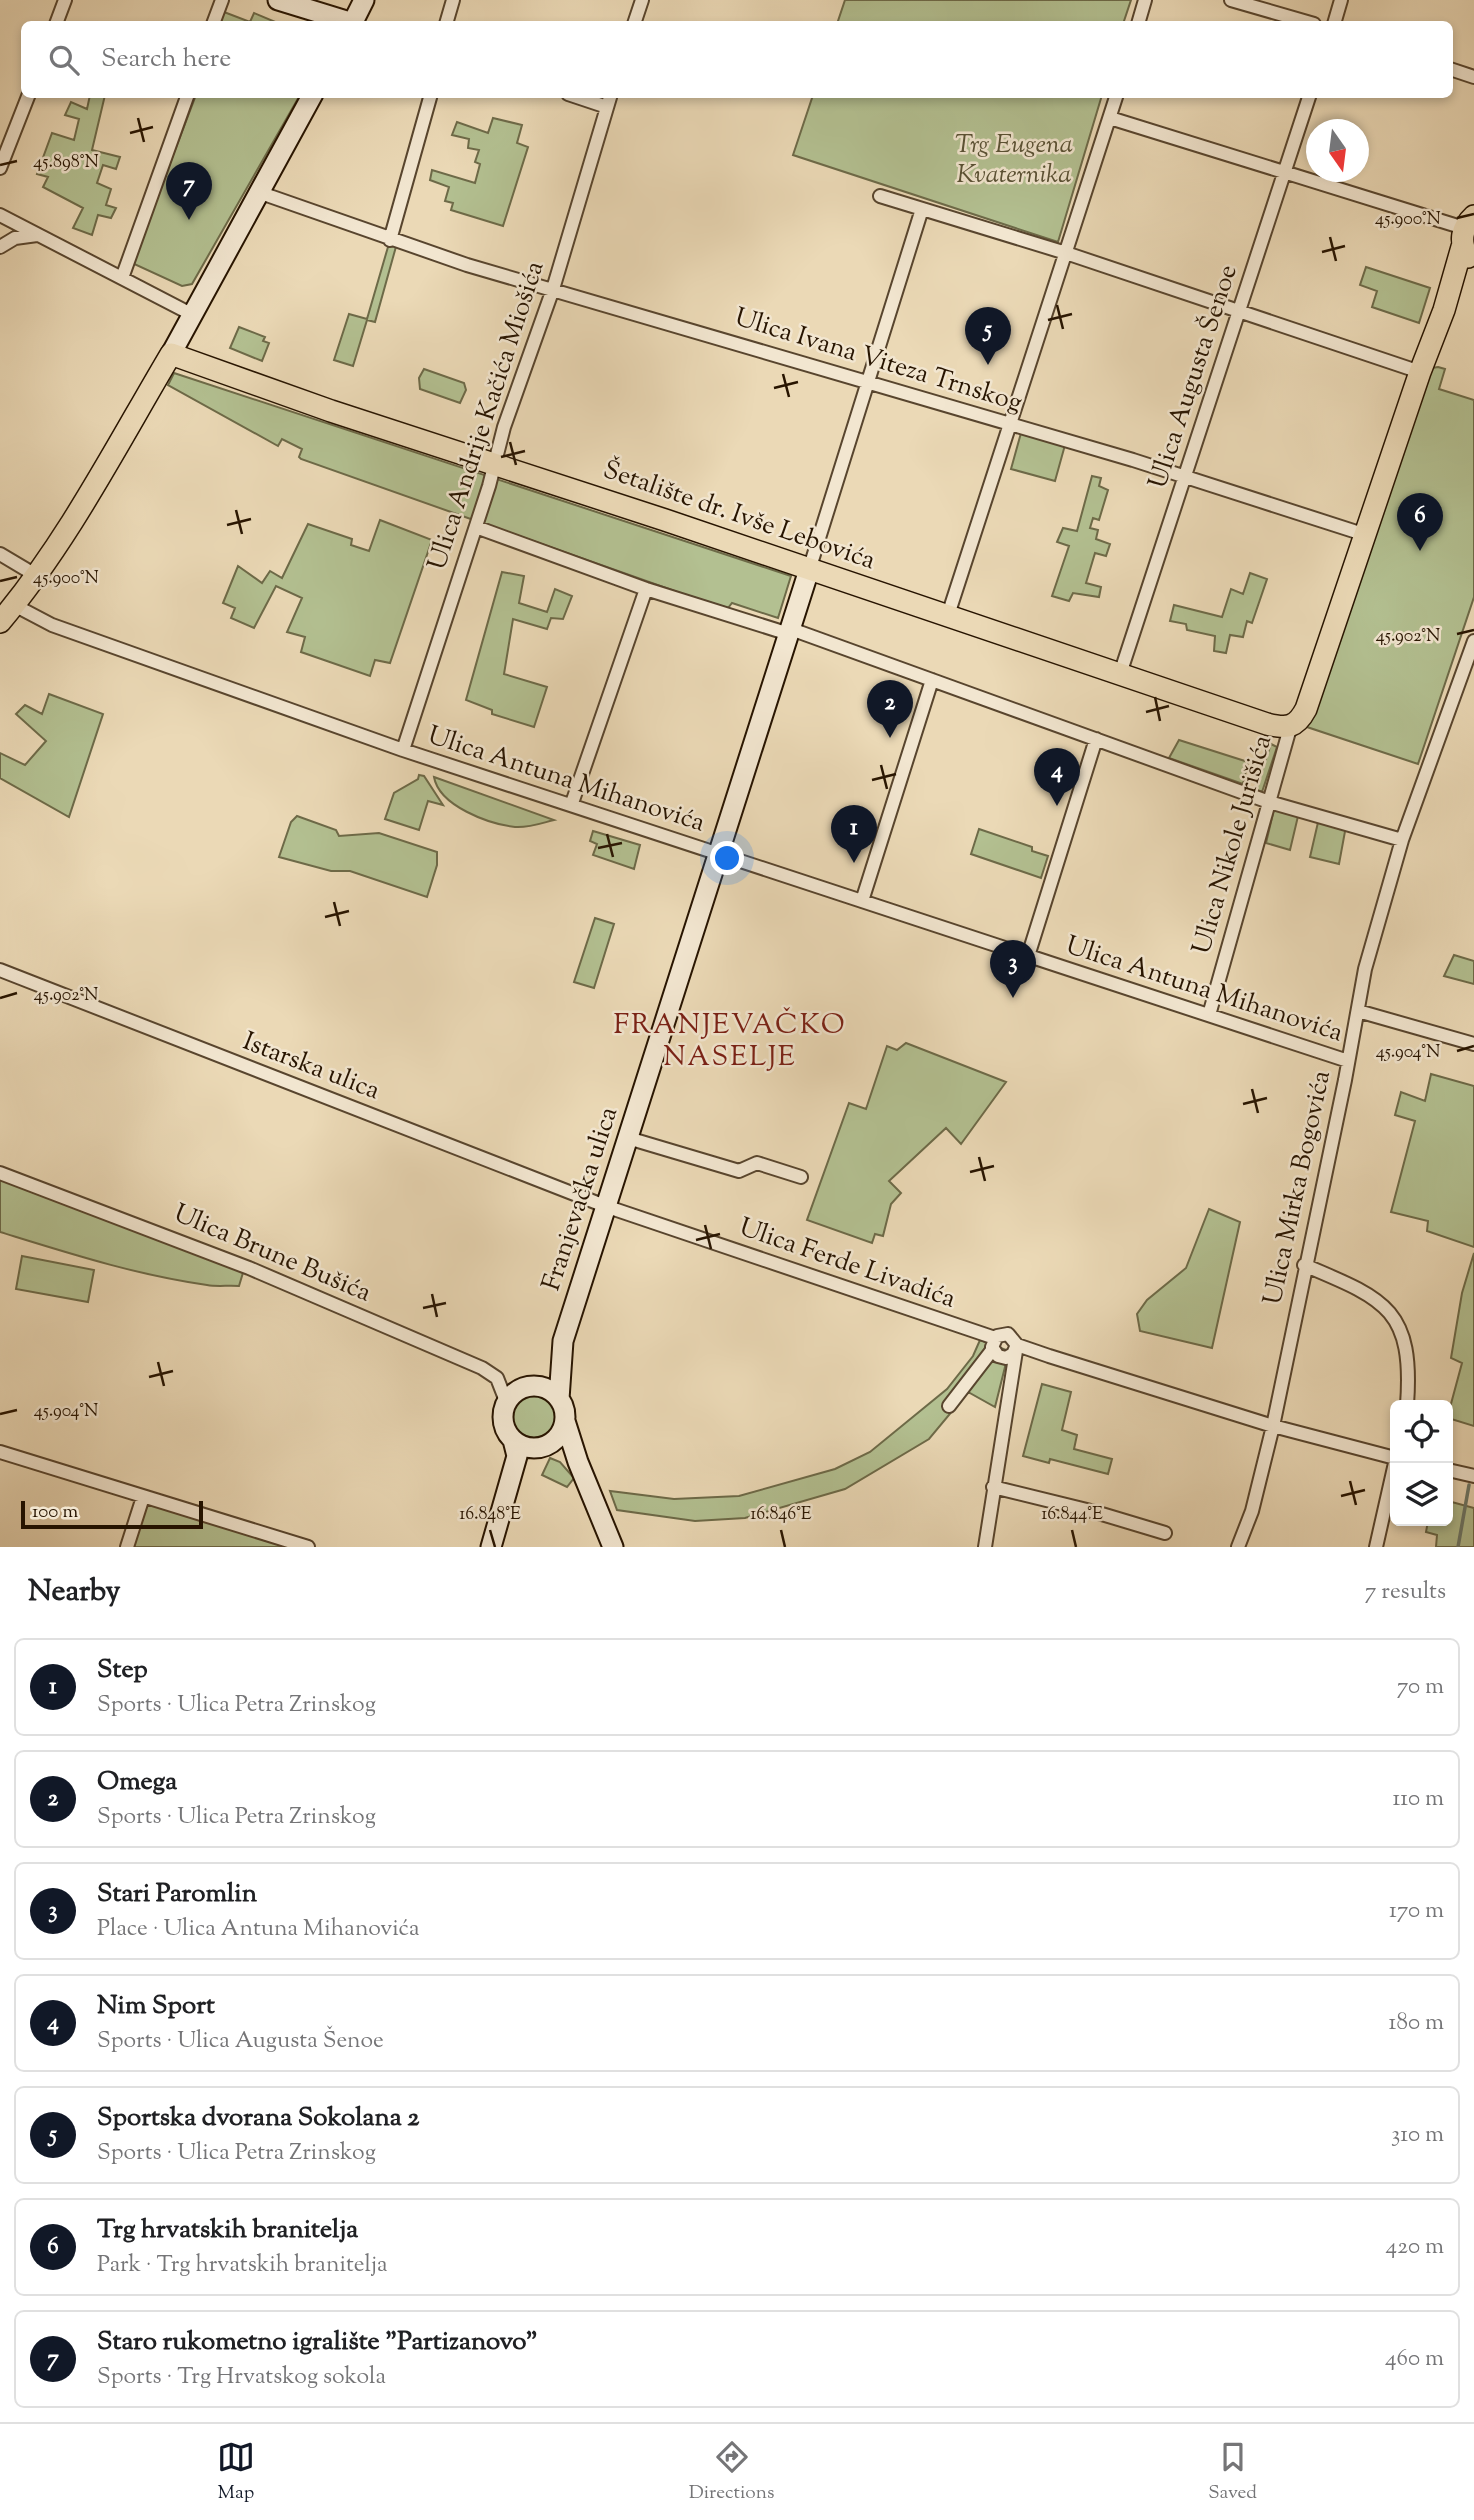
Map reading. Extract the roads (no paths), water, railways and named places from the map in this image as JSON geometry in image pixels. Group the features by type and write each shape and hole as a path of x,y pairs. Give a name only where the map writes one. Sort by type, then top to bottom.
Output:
{"main road":[{"path":"278,0 330,21"},
{"path":"354,21 364,0"},
{"path":"0,622 37,576 78,512 171,354 311,98"},
{"path":"1290,728 1306,709 1470,231"},
{"path":"1444,310 1463,282 1474,274"},
{"name":"Šetalište dr. Ivše Lebovića","path":"171,354 317,407 948,615 1267,724 1290,728"},
{"name":"Franjevačka ulica","path":"531,1386 542,1379 563,1341 809,570"},
{"name":"Franjevačka ulica","path":"559,1399 563,1341"},
{"path":"491,1547 517,1456 513,1440 503,1422 506,1401 513,1394 531,1386 542,1387 559,1399 578,1462 613,1547"},
{"path":"502,1547 529,1460 542,1447 555,1440 565,1421"},
{"path":"513,1440 528,1448 563,1450 578,1462"}],"street":[{"path":"57,21 65,0"},
{"path":"215,21 222,0"},
{"path":"447,21 453,0"},
{"path":"635,21 642,0"},
{"path":"1139,21 1145,0"},
{"path":"1231,0 1304,21"},
{"path":"1335,21 1341,0"},
{"path":"1453,70 1474,77"},
{"path":"0,168 27,98"},
{"path":"122,278 187,98"},
{"path":"383,238 430,98"},
{"path":"591,98 609,101"},
{"path":"948,615 1012,425 1115,98"},
{"name":"Ulica Augusta Šenoe","path":"1120,674 1310,98"},
{"name":"Ulica Andrije Kačića Miošića","path":"402,750 495,465 504,428 553,289 609,101"},
{"path":"1110,117 1470,231"},
{"name":"Ulica Ivana Viteza Trnskog","path":"261,192 383,238 1185,476 1366,535"},
{"path":"880,196 1066,253 1420,372"},
{"path":"809,570 922,209"},
{"path":"0,215 192,315"},
{"path":"0,247 15,238 37,235"},
{"path":"475,527 646,589 790,632 932,680 1269,802 1402,839"},
{"path":"0,554 37,576"},
{"path":"572,803 646,589"},
{"name":"Ulica Antuna Mihanovića","path":"14,605 52,625 402,750 572,803 718,854 1348,1061"},
{"name":"Ulica Mirka Bogovića","path":"1238,1547 1252,1511 1273,1426 1367,959 1402,839 1468,673 1474,641"},
{"path":"862,901 932,680"},
{"name":"Ulica Nikole Jurišića","path":"1209,1015 1290,728"},
{"path":"1028,956 1096,739"},
{"name":"Istarska ulica","path":"0,970 605,1206"},
{"path":"1357,1011 1474,1044"},
{"path":"628,1138 739,1171 757,1163 801,1177"},
{"name":"Ulica Brune Bušića","path":"0,1173 249,1268 482,1368 500,1382 506,1401"},
{"name":"Ulica Ferde Livadića","path":"605,1206 994,1344 1003,1358 1010,1357 1016,1348 1015,1339 1008,1334 994,1344"},
{"path":"1304,1265 1368,1292 1387,1309 1405,1339 1409,1372 1406,1400"},
{"path":"949,1406 994,1344"},
{"path":"985,1547 1016,1348"},
{"name":"Ulica Ferde Livadića","path":"1016,1348 1390,1459"},
{"path":"0,1452 307,1547"},
{"path":"1376,1547 1394,1463"},
{"path":"1453,1471 1474,1476"},
{"path":"993,1487 1095,1512 1165,1534"},
{"path":"127,1547 143,1497"}],"waterway":[{"path":"1458,1547 1469,1485"}],"place":[{"name":"Staro rukometno igralište \"Partizanovo\"","path":"189,220"},
{"name":"Sportska dvorana Sokolana 2","path":"988,365"},
{"name":"Trg hrvatskih branitelja","path":"1420,551"},
{"name":"Omega","path":"890,738"},
{"name":"Nim Sport","path":"1057,806"},
{"name":"Step","path":"854,863"},
{"name":"Stari Paromlin","path":"1013,998"}],"district":[{"name":"FRANJEVAČKO NASELJE","path":"730,1042"}],"park label":[{"name":"Trg Eugena Kvaternika","path":"1014,160"}]}
